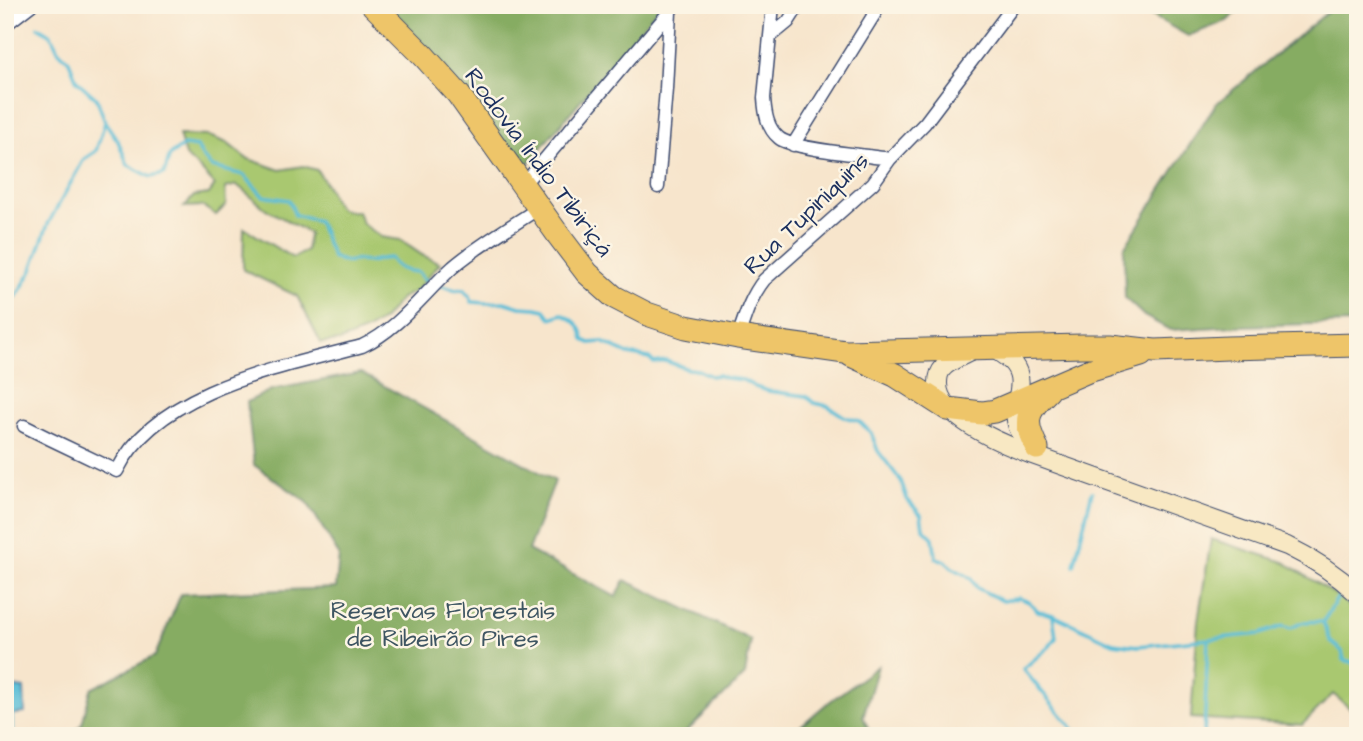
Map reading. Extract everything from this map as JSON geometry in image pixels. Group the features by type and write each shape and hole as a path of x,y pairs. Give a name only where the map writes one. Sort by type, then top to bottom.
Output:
{"highway":[{"name":"Rodovia Índio Tibiriçá","path":"373,5 458,94 587,273 614,297 647,314 673,323 738,337 845,352 1110,346 1155,351 1358,345"},
{"name":"Rodovia Índio Tibiriçá","path":"845,352 895,375 948,409 982,413 995,411 1112,362 1155,351"},
{"path":"1037,448 1027,423 1029,412 1056,384"}],"main road":[{"path":"1055,463 1026,439 1016,424 1020,383 1019,373 1014,365 986,348 950,362 942,369 938,376 939,391 948,409 1005,444 1055,463 1287,546 1338,576 1358,594"}],"street":[{"path":"7,18 31,5"},
{"path":"773,5 764,98 765,113 776,136 793,145 880,5"},
{"path":"771,36 788,22 799,5"},
{"name":"Rua Tupiniquins","path":"738,337 754,292 873,183 890,159 925,123 1014,5"},
{"path":"523,185 673,8"},
{"path":"658,187 673,8"},
{"name":"Rua Tupiniquins","path":"793,145 890,159"},
{"path":"24,426 117,471 140,438 163,418 207,393 241,379 362,346 378,339 469,254 538,208"}],"green space":[{"path":"389,5 661,5 524,168"},
{"path":"1133,5 1245,5 1227,21 1188,36"},
{"path":"1336,5 1358,5 1358,323 1170,330 1144,316 1125,298 1124,248 1216,104"},
{"path":"179,135 209,136 227,143 246,158 280,170 303,166 317,170 339,207 346,211 358,211 362,223 381,237 400,240 440,263 416,291 401,298 384,319 367,330 340,341 321,343 297,296 243,270 244,228 293,258 306,251 309,233 266,209 237,185 225,188 226,205 216,215 202,206 184,207 194,196 209,194 215,185 185,156"},
{"name":"Reservas Florestais de Ribeirão Pires","path":"361,373 555,481 528,550 616,597 625,580 751,640 745,675 682,736 70,736 82,724 91,689 155,656 181,594 336,588 339,555 307,502 254,465 247,402 271,390"},
{"path":"1211,539 1284,562 1342,599 1358,615 1358,715 1333,694 1302,725 1191,718 1198,621"},
{"path":"878,666 863,717 872,736 789,736 825,705"}],"water":[{"path":"5,687 24,688 25,713 5,715"}],"waterway":[{"path":"38,27 51,35 58,50 69,61 77,81 97,99 105,122 118,141 128,165 151,177 164,174 170,155 184,145 197,147 212,167 244,175 263,196 289,200 295,215 318,221 333,258 346,262 390,258 399,267 418,272 423,279 432,282"},
{"path":"16,297 31,272 48,224 84,159 96,151 105,122"},
{"path":"439,285 456,290 463,289 472,302 504,302 536,308 545,310 551,318 562,314 577,324 584,340 590,343 602,342 628,354 649,358 654,363 666,361 711,376 743,380 768,391 806,396 814,403 828,406 845,417 859,421 871,433 878,451 901,481 907,499 921,515 923,528 933,538 936,558 946,561 951,567 971,578 977,588 1003,601 1019,598 1029,602 1038,611 1053,615 1113,643 1138,646 1260,634 1283,626 1290,628 1305,622 1323,622 1331,642 1342,651 1344,660 1352,662 1358,668"},
{"path":"1074,565 1092,492"},
{"path":"1323,622 1338,597"},
{"path":"1053,616 1056,638 1023,669 1079,736"},
{"path":"1204,736 1208,640"},
{"path":"12,710 12,736"}]}
